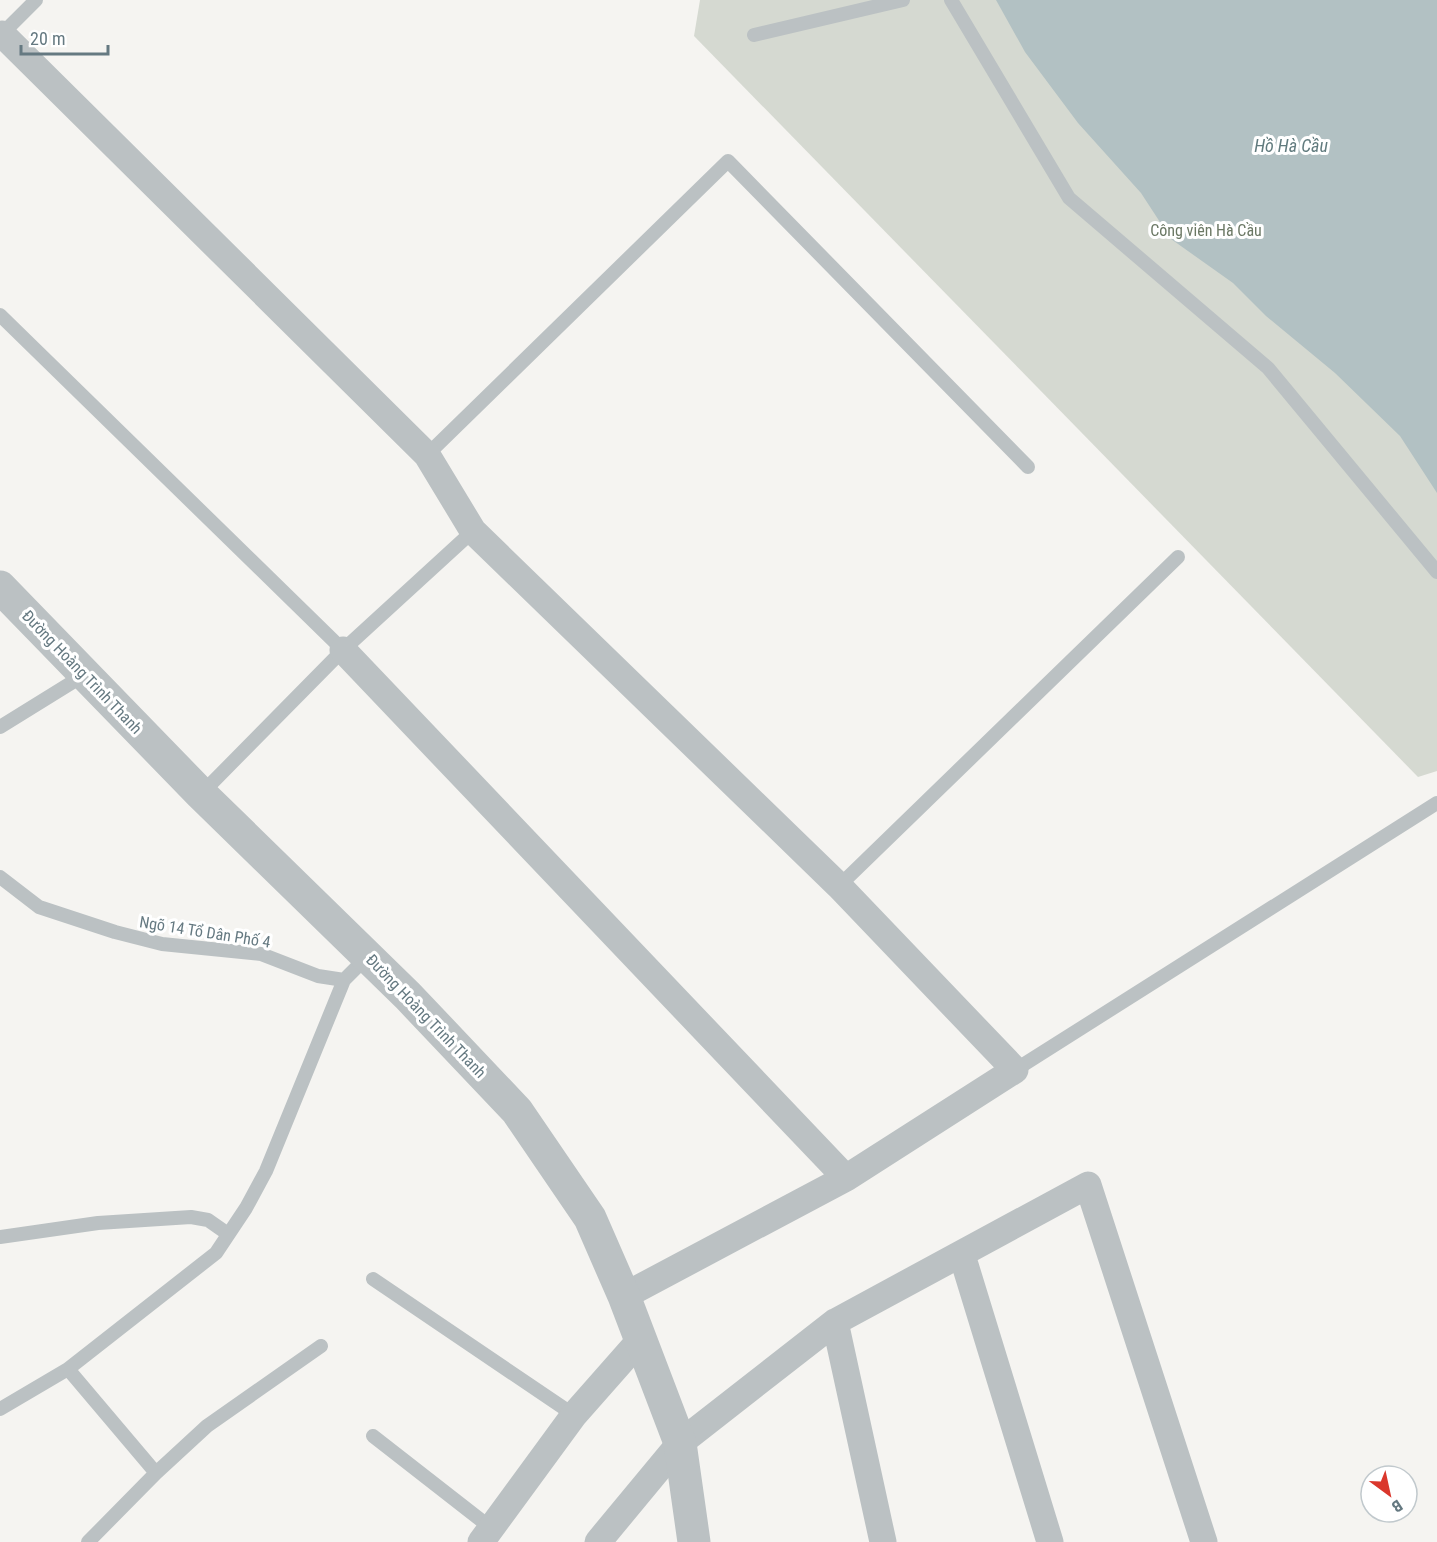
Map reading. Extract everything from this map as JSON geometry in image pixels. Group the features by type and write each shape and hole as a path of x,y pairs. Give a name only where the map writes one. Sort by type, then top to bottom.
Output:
{"street":[{"path":"1,35 427,455 473,531 839,886 1015,1070 846,1178 624,1296"},
{"name":"Đường Hoàng Trình Thanh","path":"0,587 201,794 368,956 517,1111 590,1218 624,1296 680,1443 694,1542"},
{"path":"343,650 846,1178"},
{"path":"598,1542 680,1443 835,1322 1088,1185 1204,1542"},
{"path":"962,1255 1050,1542"},
{"path":"835,1322 883,1542"},
{"path":"486,1535 574,1415 641,1339"}],"lane":[{"path":"1,35 36,0"},
{"path":"754,35 903,0"},
{"path":"951,0 1069,198 1268,368 1437,572"},
{"path":"427,455 729,161 1028,467"},
{"path":"0,315 343,650"},
{"path":"201,794 343,650 473,531"},
{"path":"839,886 1178,558"},
{"path":"0,727 84,675"},
{"path":"1015,1070 1437,803"},
{"name":"Ngõ 14 Tổ Dân Phố 4","path":"0,877 39,907 115,932 162,944 261,954 318,976 344,980"},
{"path":"0,1409 68,1369 216,1253 266,1171 344,980 368,956"},
{"path":"0,1237 98,1223 191,1217 207,1220 228,1234"},
{"path":"373,1279 574,1415"},
{"path":"88,1542 156,1473 207,1426 321,1346"},
{"path":"68,1369 156,1473"},
{"path":"373,1436 486,1535"}],"green space":[{"name":"Công viên Hà Cầu","path":"700,0 1437,0 1437,771 1418,777 694,36"}],"water":[{"name":"Hồ Hà Cầu","path":"996,0 1437,0 1437,493 1400,436 1335,373 1266,316 1233,283 1171,239 1141,193 1078,123 1025,52"}]}
